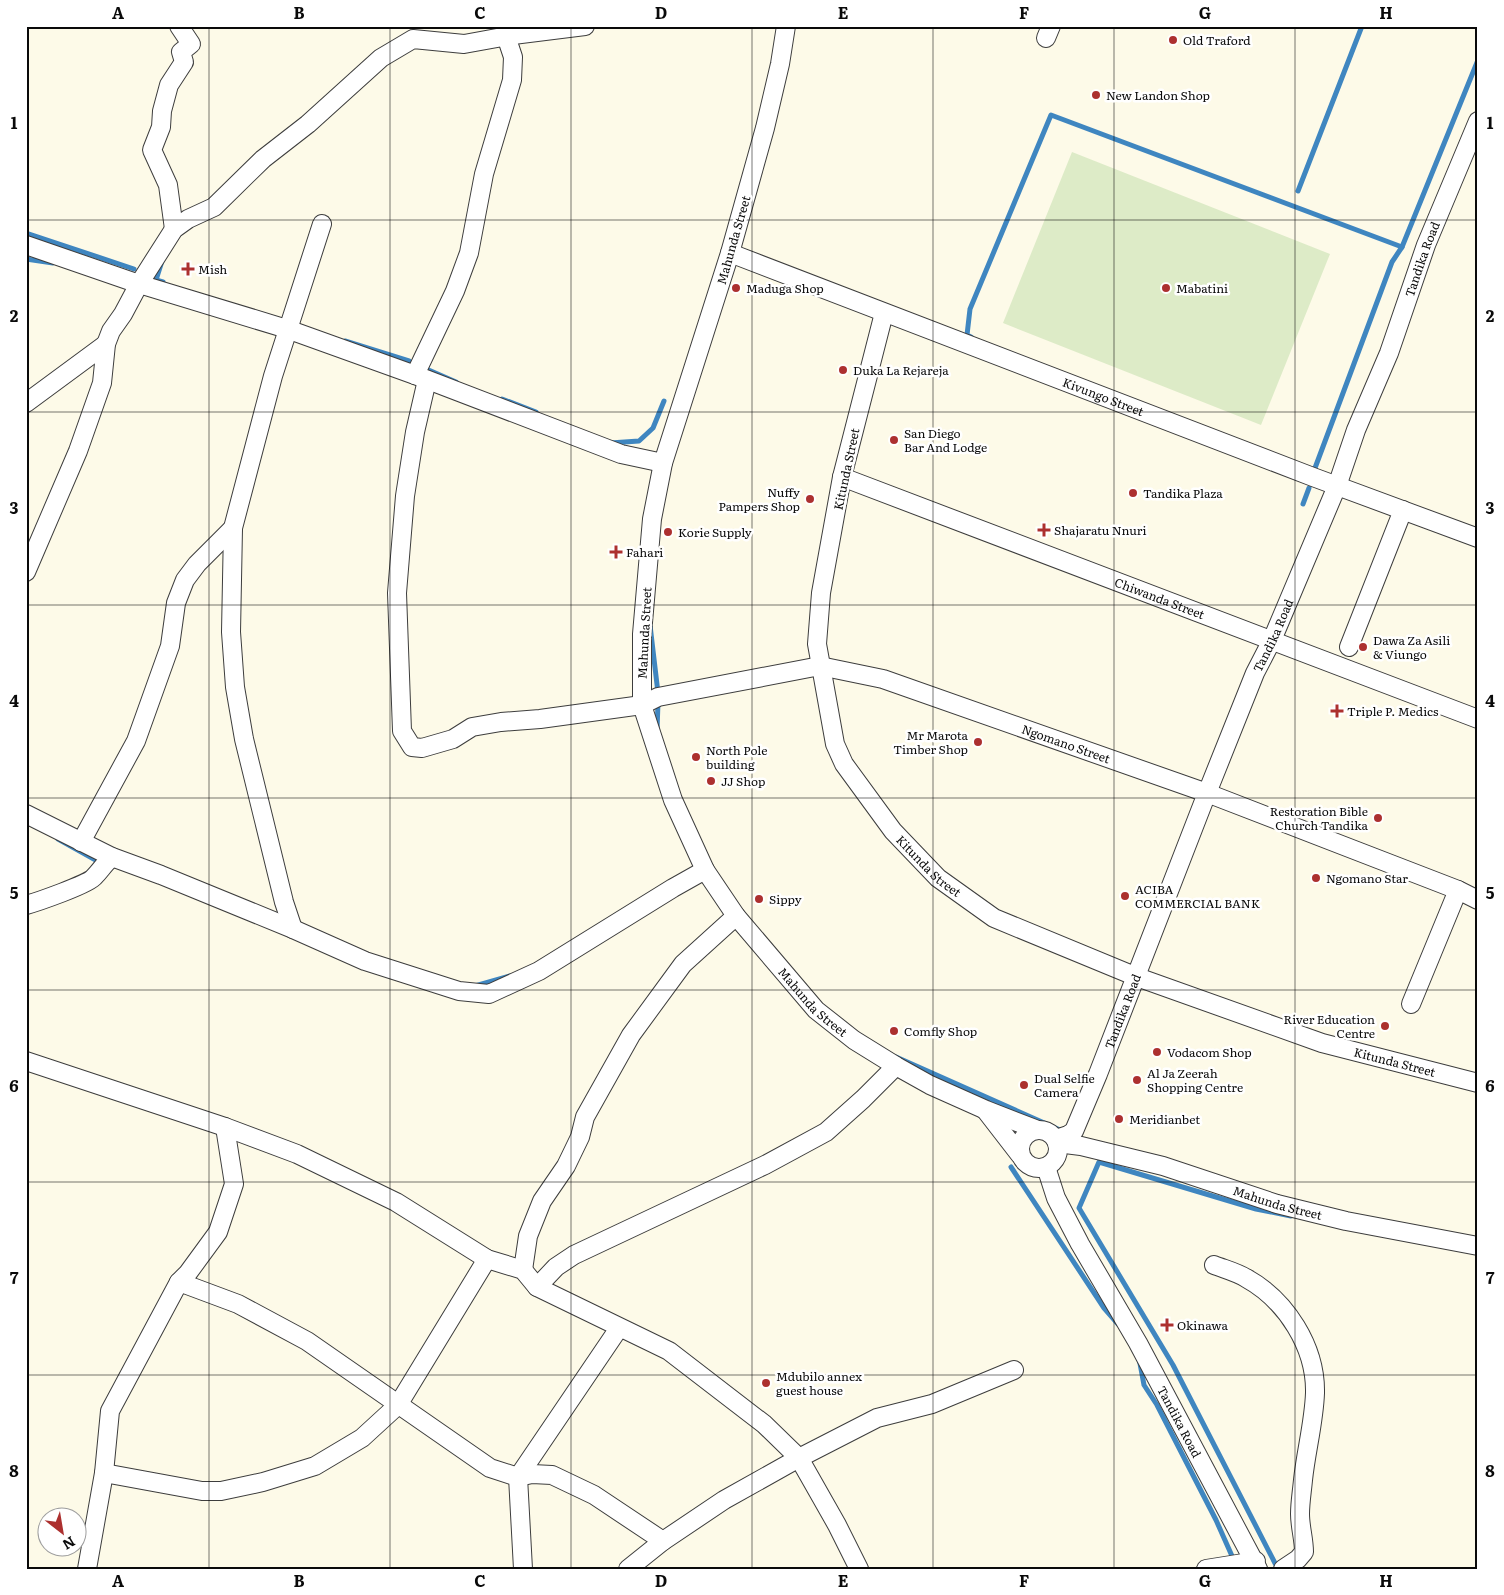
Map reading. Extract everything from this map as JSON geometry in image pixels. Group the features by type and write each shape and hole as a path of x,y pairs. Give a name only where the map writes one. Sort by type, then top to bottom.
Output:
{"street":[{"path":"174,229 168,185 152,150 160,127 168,85 184,62 181,52 190,44 179,26"},
{"path":"26,572 78,452 102,383 106,344 111,331 174,229 188,219 214,207 263,158 308,124 381,58 413,39 464,44 506,36 586,26"},
{"name":"Mahunda Street","path":"786,26 780,64 767,119 730,253 663,464 652,519 644,615 642,705 672,800 705,870 736,916 816,1010 854,1040 930,1085 1035,1129"},
{"name":"Ngomano Street","path":"506,36 514,57 512,80 484,174 469,253 421,378 405,496 397,592 402,731 412,747 422,748 458,737 472,727 642,705 658,697 820,666 883,679 1207,793 1458,890 1478,900"},
{"name":"Tandika Road","path":"1057,1141 1074,1131 1098,1074 1255,674 1272,640 1337,486 1356,430 1389,353 1426,245 1474,142 1478,121"},
{"path":"293,929 284,902 252,774 235,687 231,632 234,528 287,329 322,224"},
{"path":"26,245 139,284 188,297 287,329 621,454 663,464"},
{"name":"Kivungo Street","path":"730,253 1337,486 1478,538"},
{"name":"Kitunda Street","path":"884,313 842,477 822,593 817,644 835,744 844,764 893,831 938,878 994,918 1137,977 1322,1043 1478,1083"},
{"path":"26,403 106,344"},
{"name":"Chiwanda Street","path":"842,477 1478,719"},
{"path":"1349,647 1402,510"},
{"path":"81,842 136,741 170,646 176,603 185,580 196,564 234,528"},
{"path":"26,814 112,857 293,929 365,961 459,991 489,994 539,971 705,870"},
{"path":"26,905 94,879 103,864 112,857"},
{"path":"1411,1004 1458,890"},
{"path":"523,1270 528,1236 542,1201 566,1166 580,1137 585,1117 631,1035 683,964 736,916"},
{"path":"26,1061 225,1127 297,1154 396,1202 488,1259 523,1270 537,1287 669,1351 764,1424 799,1458 837,1525 859,1569"},
{"path":"537,1287 556,1267 574,1255 766,1165 826,1132 863,1100 896,1066"},
{"path":"986,1110 1024,1162 1030,1166 1046,1167 1053,1162 1057,1155 1057,1141 1051,1133 1043,1129 1035,1129 1022,1138 1019,1146 1020,1154"},
{"path":"86,1569 104,1473 110,1411 179,1282 188,1273 218,1232 234,1184 225,1127"},
{"name":"Mahunda Street","path":"1057,1141 1163,1166 1277,1204 1346,1221 1478,1246"},
{"name":"Tandika Road","path":"1046,1167 1056,1198 1080,1244 1138,1342 1257,1565"},
{"path":"104,1473 202,1491 221,1491 263,1482 315,1466 362,1438 398,1405 488,1259"},
{"path":"1214,1264 1246,1278 1274,1299 1290,1317 1304,1340 1312,1366 1314,1393 1300,1515 1304,1552 1284,1569"},
{"path":"179,1282 238,1304 307,1341 490,1468 518,1477 532,1474 552,1475 594,1495 663,1541"},
{"path":"523,1569 518,1477 619,1328"},
{"path":"628,1569 663,1541 724,1500 799,1458 877,1418 932,1404 1014,1370"},
{"path":"1206,1569 1257,1565"}],"green space":[{"name":"Mabatini","path":"1072,152 1330,254 1261,425 1003,323"}],"waterway":[{"path":"1298,191 1362,26"},
{"path":"1315,471 1392,262 1402,247 1478,60"},
{"path":"971,337 967,335 970,309 1051,115 1402,247"},
{"path":"26,233 134,269"},
{"path":"26,259 53,263"},
{"path":"162,261 156,280 163,282"},
{"path":"345,341 409,361"},
{"path":"424,368 456,382"},
{"path":"502,399 536,412"},
{"path":"610,443 639,441 653,428 664,401"},
{"path":"1303,504 1309,488"},
{"path":"650,625 658,693"},
{"path":"657,731 658,702"},
{"path":"58,839 101,863"},
{"path":"475,986 510,976"},
{"path":"896,1057 1060,1130"},
{"path":"1278,1569 1173,1365 1079,1208 1099,1162 1256,1209 1291,1216"},
{"path":"1011,1167 1104,1308 1118,1324"},
{"path":"1139,1358 1144,1385 1157,1405 1216,1520 1232,1556"}],"place":[{"name":"Old Traford","path":"1173,40"},
{"name":"New Landon Shop","path":"1096,95"},
{"name":"Mish","path":"188,269"},
{"name":"Maduga Shop","path":"736,288"},
{"name":"Mabatini","path":"1166,288"},
{"name":"Duka La Rejareja","path":"843,370"},
{"name":"San Diego Bar And Lodge","path":"894,440"},
{"name":"Tandika Plaza","path":"1133,493"},
{"name":"Nuffy Pampers Shop","path":"810,499"},
{"name":"Shajaratu Nnuri","path":"1044,530"},
{"name":"Korie Supply","path":"668,532"},
{"name":"Fahari","path":"616,552"},
{"name":"Dawa Za Asili & Viungo","path":"1363,647"},
{"name":"Triple P. Medics","path":"1337,711"},
{"name":"Mr Marota Timber Shop","path":"978,742"},
{"name":"North Pole building","path":"696,757"},
{"name":"JJ Shop","path":"711,781"},
{"name":"Restoration Bible Church Tandika","path":"1378,818"},
{"name":"Ngomano Star","path":"1316,878"},
{"name":"ACIBA COMMERCIAL BANK","path":"1125,896"},
{"name":"Sippy","path":"759,899"},
{"name":"River Education Centre","path":"1385,1026"},
{"name":"Comfly Shop","path":"894,1031"},
{"name":"Vodacom Shop","path":"1157,1052"},
{"name":"Al Ja Zeerah Shopping Centre","path":"1137,1080"},
{"name":"Dual Selfie Camera","path":"1024,1085"},
{"name":"Meridianbet","path":"1119,1119"},
{"name":"Okinawa","path":"1167,1325"},
{"name":"Mdubilo annex guest house","path":"766,1383"}]}
